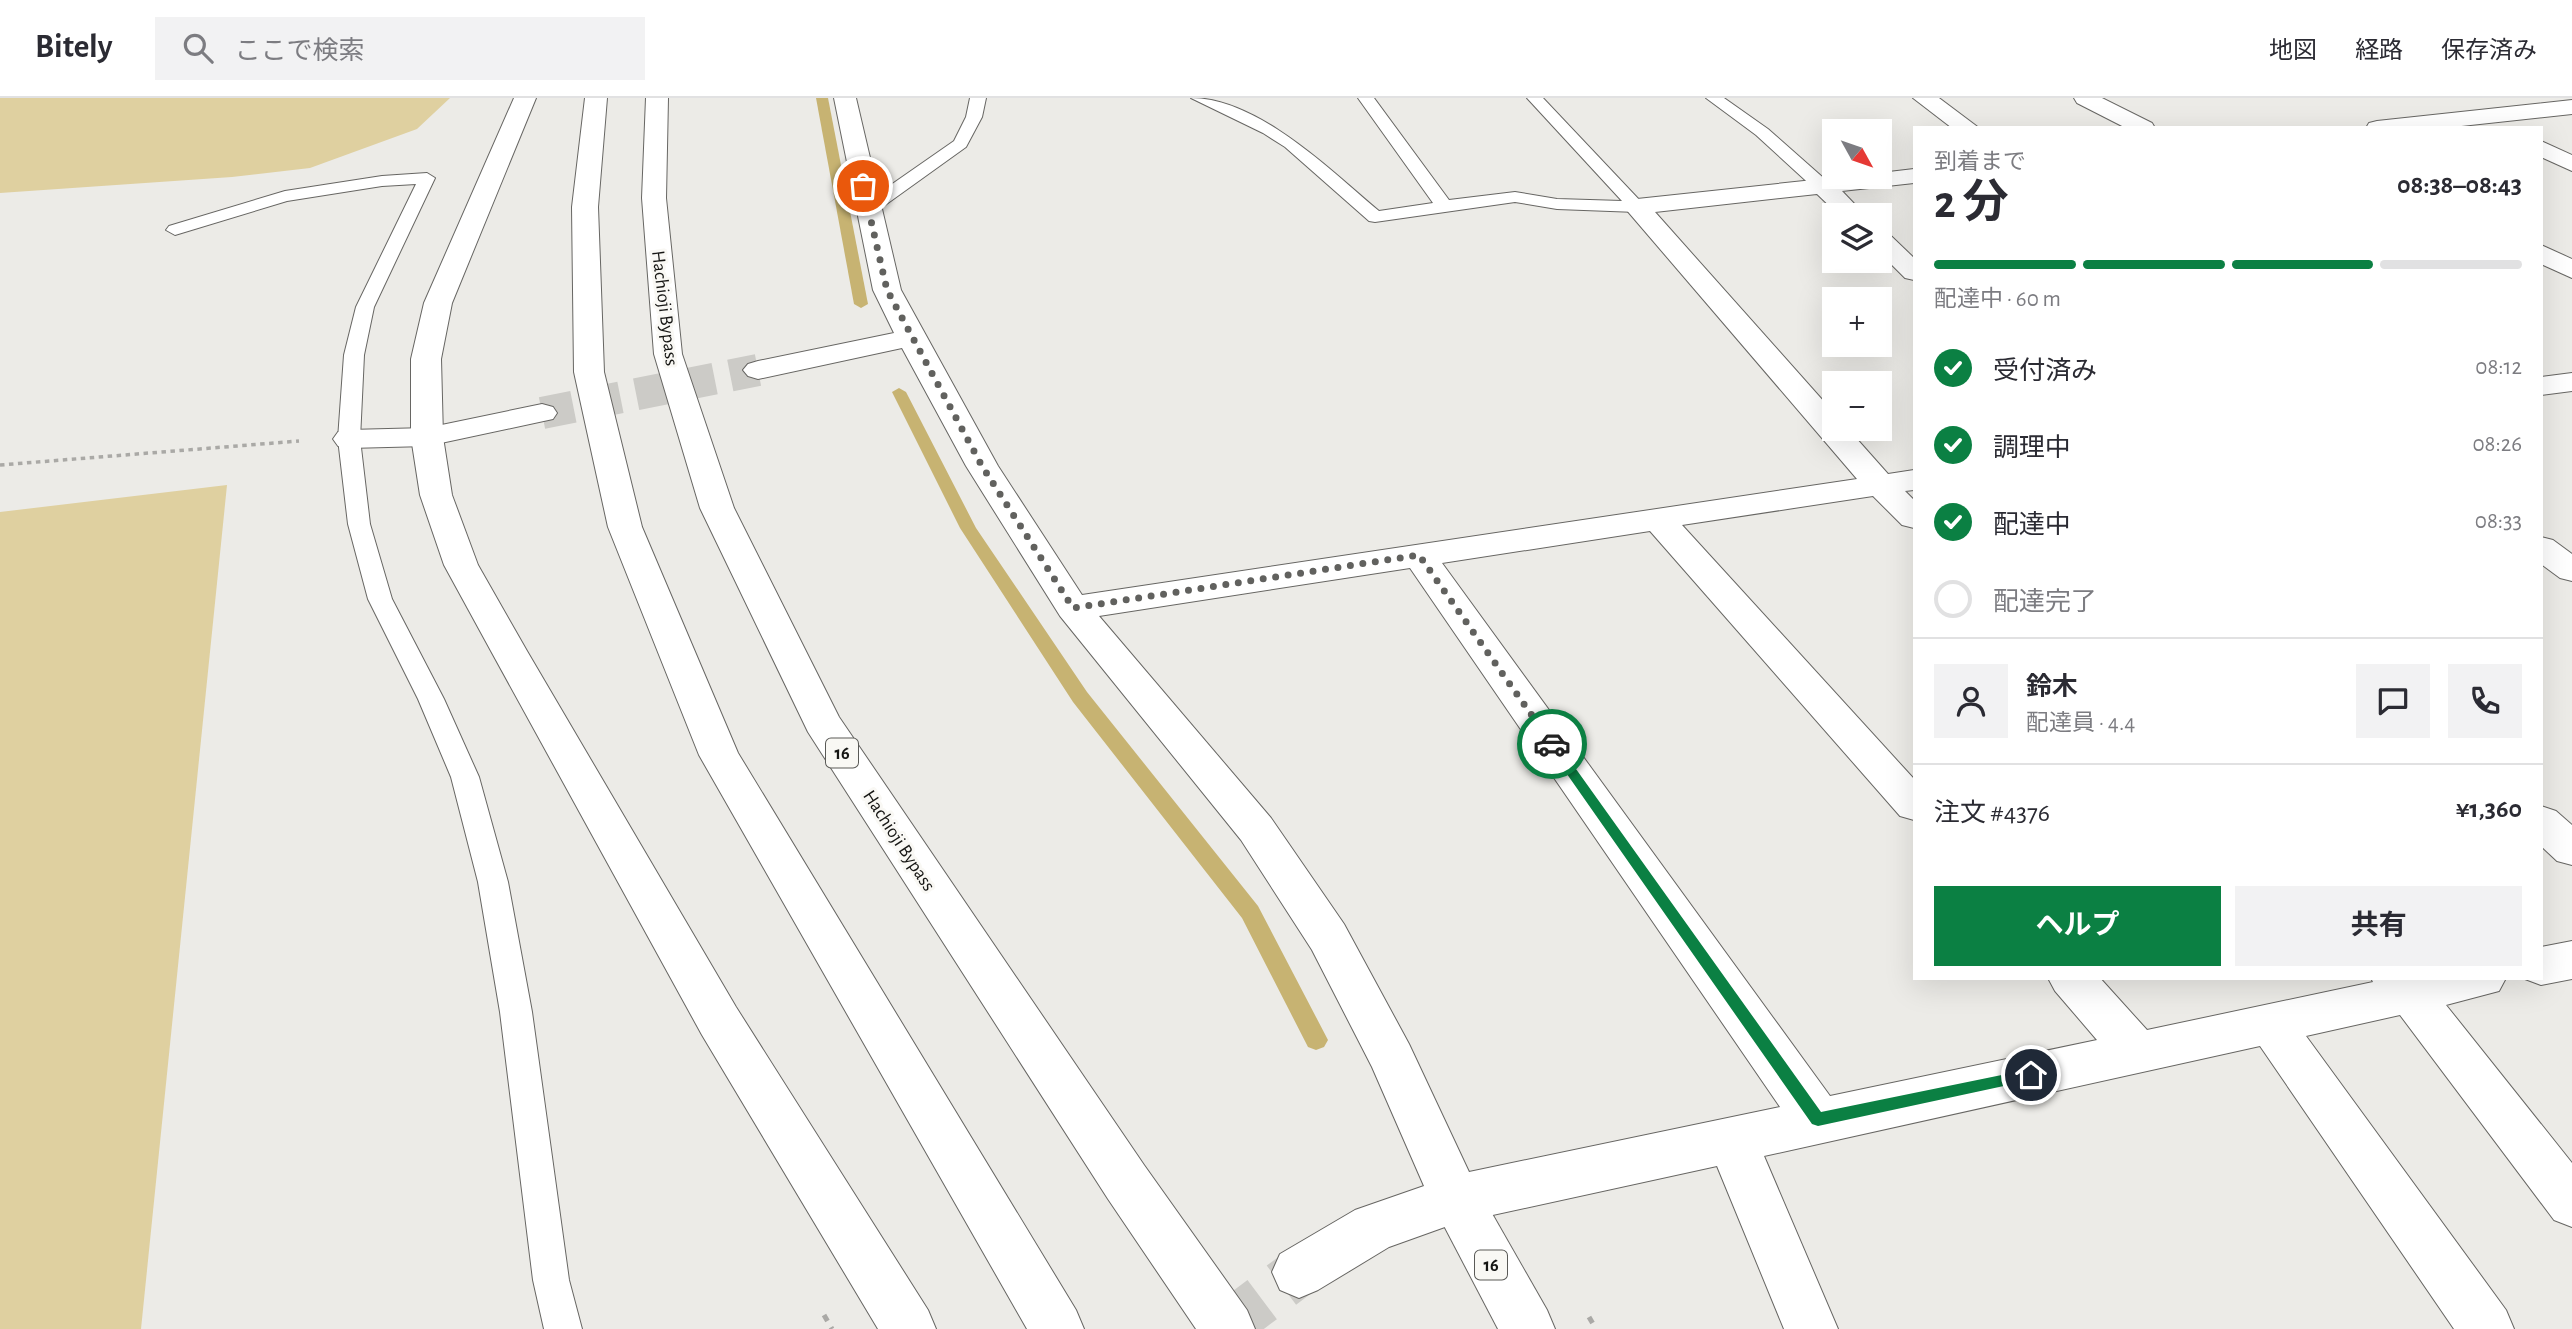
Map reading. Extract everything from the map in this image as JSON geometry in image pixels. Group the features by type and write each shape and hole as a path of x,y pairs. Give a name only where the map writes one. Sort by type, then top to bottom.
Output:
{"main road":[{"path":"525,98 438,303 426,359 427,437 436,495 461,565 719,1021 909,1329"},
{"path":"597,98 585,207 589,372 625,527 719,755 1058,1329"},
{"name":"Hachioji Bypass","path":"657,98 654,198 668,354 717,508 822,722 1126,1182 1228,1329"},
{"path":"845,98 887,290 982,466 1073,608 1256,829 1328,937 1392,1059 1456,1199"},
{"path":"1924,98 1965,126"},
{"path":"2085,98 2140,126"},
{"path":"2396,126 2572,107"},
{"path":"2480,117 2497,126"},
{"path":"2543,149 2572,164"},
{"path":"1892,178 1913,176"},
{"path":"1637,207 1822,186"},
{"path":"1825,189 1840,203"},
{"path":"1637,207 1880,485 1913,518"},
{"path":"1892,251 1913,271"},
{"path":"2543,254 2572,271"},
{"path":"758,370 911,338"},
{"path":"349,439 427,437 542,413"},
{"path":"1073,608 1913,480"},
{"path":"1658,519 1913,804"},
{"path":"2543,549 2572,570"},
{"path":"1419,555 1818,1120"},
{"path":"2543,824 2572,849"},
{"path":"2543,966 2572,960"},
{"path":"2073,980 2137,1052"},
{"path":"1299,1272 1373,1228 1456,1199 2270,1024 2402,986 2463,980"},
{"path":"2402,986 2572,1203"},
{"path":"2270,1024 2487,1329"},
{"path":"1731,1138 1811,1329"},
{"name":"16","path":"1456,1199 1528,1329"}],"lane":[{"path":"868,209 960,144 974,117 978,98"},
{"path":"1199,98 1291,144 1375,217 1515,197 1557,204 1637,207"},
{"path":"1366,98 1444,206"},
{"path":"1535,98 1637,207"},
{"path":"1714,98 1762,132 1822,186"},
{"path":"174,230 285,196 382,181 427,178 365,307 354,355 349,439 359,524 380,599 431,699 465,777 493,882 516,1012 551,1280 563,1329"}],"path":[{"path":"0,465 349,439"}],"shaded area":[{"path":"0,98 450,98 417,129 310,168 232,177 0,193"},
{"path":"227,485 141,1329 0,1329 0,512"}],"waterway":[{"path":"822,98 861,304"},
{"path":"899,392 968,528 1080,697 1250,912 1316,1040"}],"tunnel":[{"path":"542,413 758,370"},
{"path":"1223,1329 1299,1272"}],"way so far":[{"path":"863,186 887,290 982,466 1073,608 1419,555 1552,744"}],"route":[{"path":"1552,744 1818,1120 2031,1075"}]}
